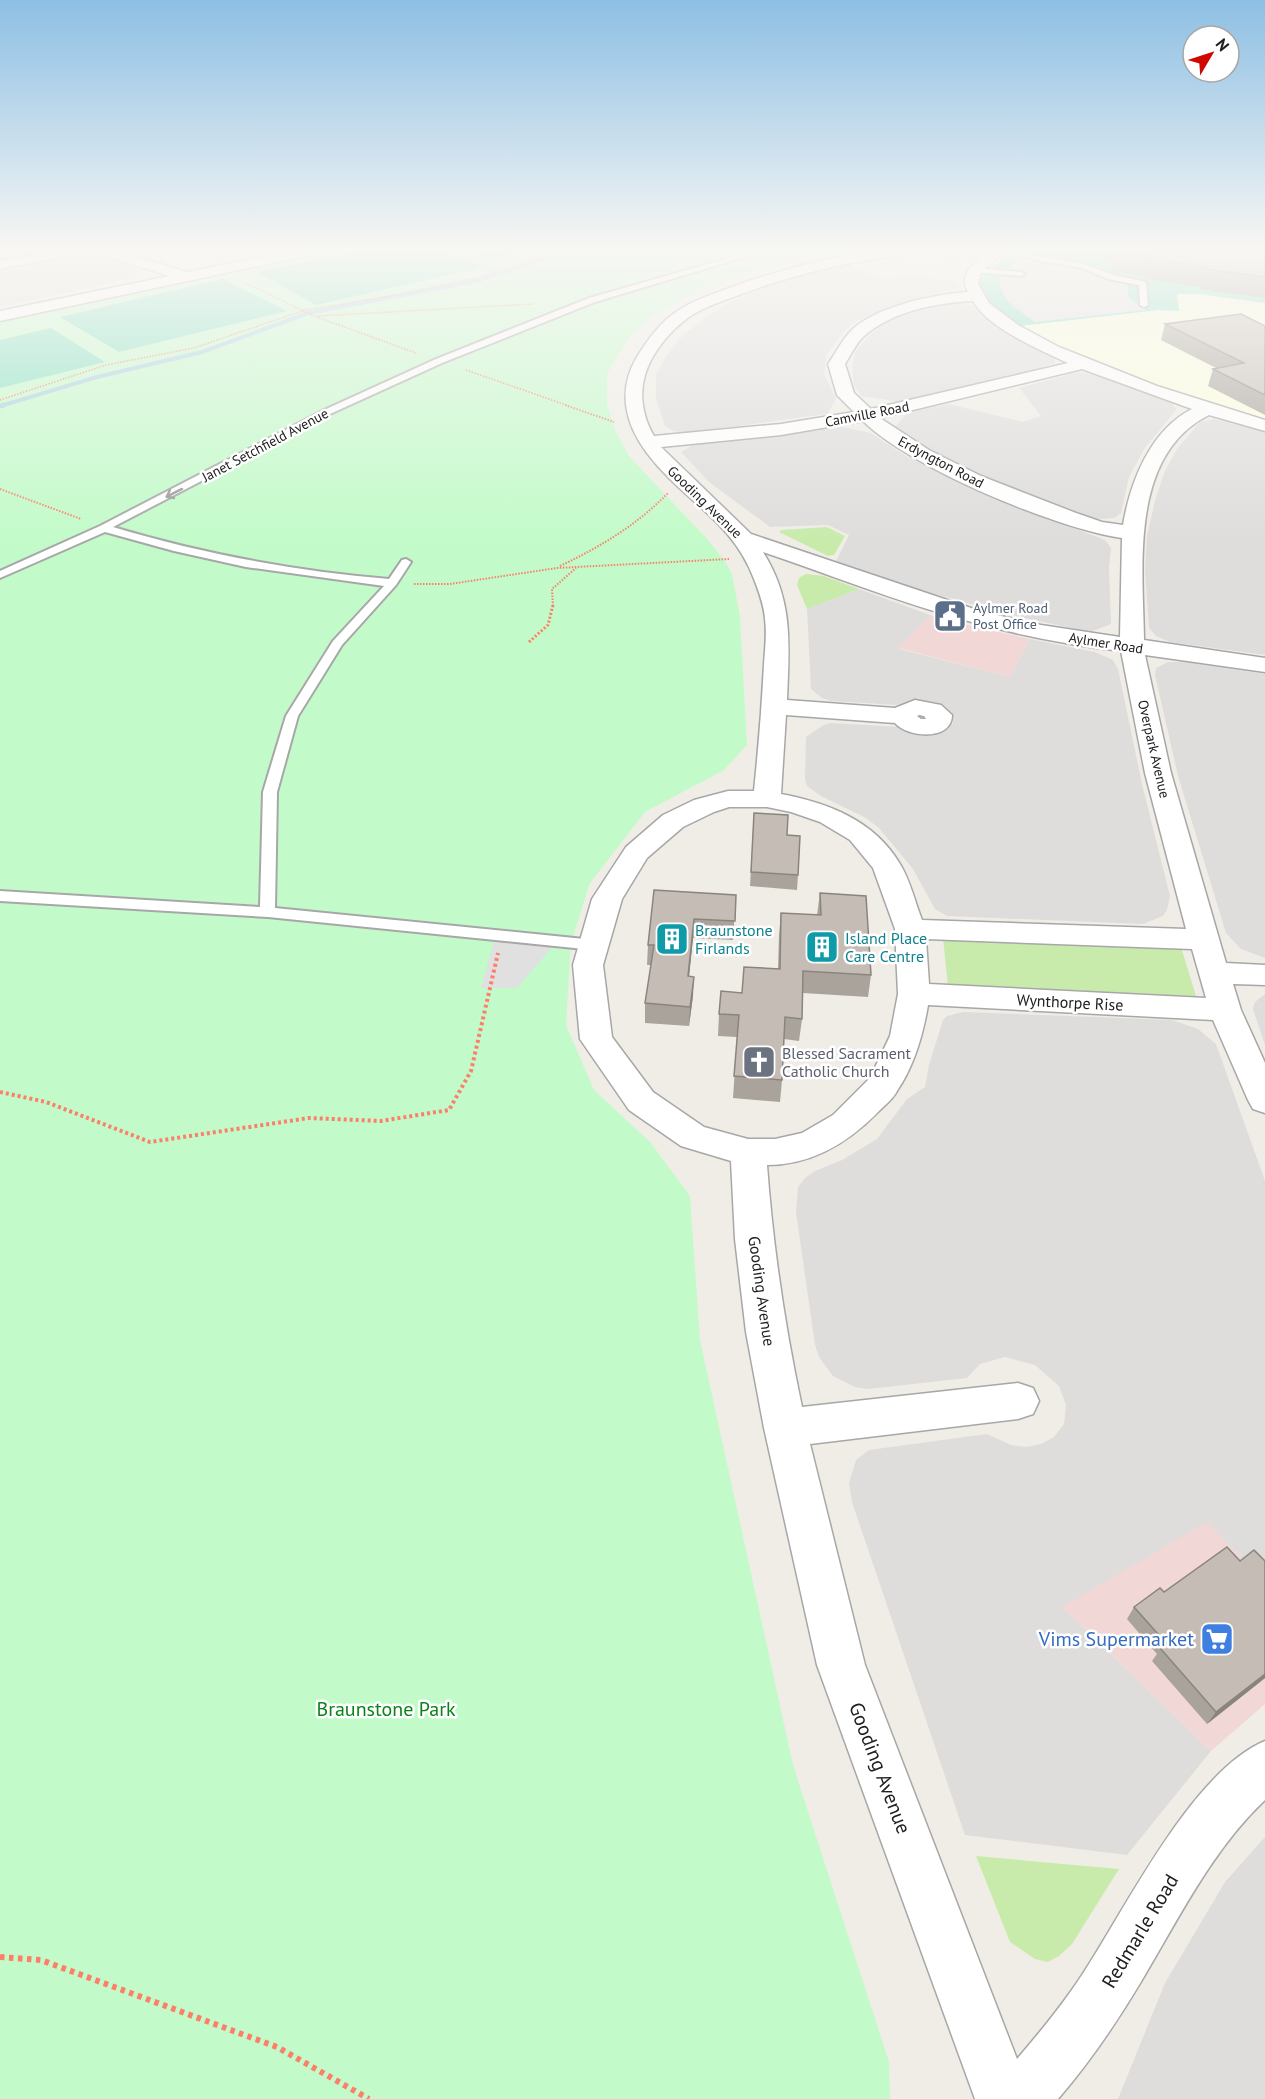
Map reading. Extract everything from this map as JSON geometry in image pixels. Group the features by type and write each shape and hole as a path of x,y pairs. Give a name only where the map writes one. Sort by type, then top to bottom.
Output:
{"street":[{"name":"Gooding Avenue","path":"651,346 636,372 632,400 645,435 680,480 740,531 756,559 776,615 775,707 766,799"},
{"name":"Erdyngton Road","path":"845,346 839,357 837,374 840,386 848,398 864,414 927,458 1005,495 1099,528 1132,533"},
{"path":"1048,346 1082,364 1206,409 1265,426"},
{"name":"Camville Road","path":"645,435 769,430 825,423 976,392 1082,364"},
{"path":"976,392 1001,404"},
{"name":"Overpark Avenue","path":"1206,409 1177,428 1154,460 1136,507 1132,533 1132,647 1158,773 1204,940 1225,1010 1265,1100"},
{"name":"Aylmer Road","path":"745,539 800,556 876,586 936,606 1054,635 1265,665"},
{"path":"775,707 903,716"},
{"path":"766,799 797,805 830,816 860,834 887,866 910,928 914,994 906,1036 884,1085 845,1124 811,1145 775,1152 748,1152 693,1137 640,1101 597,1039 588,965 607,899 636,853 643,846 673,821 704,806 728,800 766,799"},
{"path":"910,928 1204,940"},
{"path":"1215,973 1265,975"},
{"name":"Wynthorpe Rise","path":"914,994 1225,1010"},
{"name":"Gooding Avenue","path":"748,1152 754,1239 766,1332 785,1428 841,1665 1004,2099"},
{"path":"785,1428 1018,1401"},
{"name":"Redmarle Road","path":"1020,2099 1056,2057 1104,1992 1174,1874 1216,1816 1265,1766"}],"lane":[{"name":"Janet Setchfield Avenue","path":"0,575 104,528 327,412 477,346"},
{"path":"104,528 192,552 306,574 392,583"},
{"path":"268,912 267,862 270,792 292,716 337,643 392,583 406,562"},
{"path":"0,896 268,912 594,945"}],"path":[{"path":"0,400 106,365 200,346"},
{"path":"397,346 645,435"},
{"path":"557,568 590,552 636,521 662,500 680,480"},
{"path":"0,489 104,528"},
{"path":"392,583 450,584 557,568 756,559"},
{"path":"528,642 544,632 554,614 552,589 576,567"},
{"path":"0,1092 46,1102 150,1142 309,1118 381,1121 449,1110 471,1071 502,936"},
{"path":"0,1957 41,1960 277,2047 369,2099"}],"shaded area":[{"path":"674,346 833,346 827,354 824,374 836,399 827,414 687,433 673,431 665,426 656,399 656,375"},
{"path":"860,346 1034,346 1055,357 1055,363 986,383 900,402 861,396 854,385 852,366 855,351"},
{"path":"1057,346 1265,346 1265,420 1173,394 1079,358"},
{"path":"1078,372 1098,376 1171,403 1177,409 1144,449 1129,477 1121,513 1114,518 1084,517 985,478 941,456 895,427 907,413 948,404 1023,422 1041,416 1019,388"},
{"path":"1214,419 1265,432 1265,655 1170,642 1156,636 1149,628 1145,570 1147,536 1155,501 1164,473 1177,449 1200,422"},
{"path":"834,425 871,433 906,456 974,490 1105,540 1111,548 1109,567 1111,624 1093,631 1024,618 916,589 836,561 849,535 828,525 770,527 709,482 681,452 694,444"},
{"path":"859,589 930,615 899,649 1010,677 1030,639 1095,652 1113,660 1118,669 1142,784 1170,896 1163,916 1143,924 947,916 935,909 913,869 879,828 866,818 821,796 807,786 805,779 806,737 822,726 830,723 901,727 928,734 945,731 953,723 950,712 930,702 912,701 898,705 831,701 822,698 811,689 807,609"},
{"path":"930,615 1030,639 1010,677 898,648"},
{"path":"1168,662 1184,662 1265,674 1265,958 1241,949 1226,933 1178,776 1155,675 1156,668"},
{"path":"497,930 562,936 517,988 481,988"},
{"path":"1265,994 1265,1045 1253,1009 1255,1002"},
{"path":"963,1012 1172,1020 1198,1029 1216,1044 1265,1181 1265,1582 1062,1607 1211,1751 1127,1855 965,1835 852,1502 849,1483 856,1460 869,1450 987,1434 1011,1445 1027,1447 1041,1444 1054,1437 1064,1424 1066,1405 1059,1386 1035,1365 1005,1357 980,1364 967,1378 868,1389 855,1387 833,1376 819,1357 815,1345 796,1212 798,1187 815,1171 842,1160 877,1139 907,1099 925,1087 929,1065 943,1020 947,1016"},
{"path":"1207,1522 1265,1582 1265,1704 1211,1751 1062,1607"},
{"path":"1265,1837 1265,2099 1118,2099 1165,1983 1225,1882"}],"green space":[{"name":"Braunstone Park","path":"0,346 624,346 607,374 607,404 616,432 629,456 707,539 732,574 740,617 747,745 724,770 645,812 590,883 571,943 566,1025 594,1090 650,1142 690,1196 700,1340 793,1765 889,2062 890,2099 0,2099"},
{"path":"0,346 80,346 105,362 0,388"},
{"path":"109,346 144,346 119,352"},
{"path":"827,527 845,536 834,555 828,556 779,532 781,530"},
{"path":"806,574 824,576 859,589 807,609 797,585 799,578"},
{"path":"943,938 1181,947 1196,996 948,987"},
{"path":"976,1856 1119,1869 1072,1944 1048,1962 1035,1959 1010,1942"}],"building":[{"path":"1209,346 1265,346 1265,395 1213,369 1244,363"},
{"path":"754,813 788,815 787,835 800,836 798,875 751,872"},
{"path":"654,890 736,895 735,921 694,919 688,976 694,977 690,1007 645,1003 654,945 648,945"},
{"path":"820,893 866,896 871,975 803,971 802,1019 785,1017 782,1080 734,1076 739,1015 719,1014 721,991 742,993 744,967 780,969 781,913 821,915"},
{"path":"1227,1547 1240,1561 1254,1550 1265,1561 1265,1674 1216,1712 1160,1648 1167,1644 1134,1607 1160,1588 1164,1592"}],"waterway":[{"path":"4,405 0,406 97,377 218,346"}],"place":[{"name":"Aylmer Road Post Office","path":"950,616"},
{"name":"Braunstone Firlands","path":"672,939"},
{"name":"Island Place Care Centre","path":"822,947"},
{"name":"Blessed Sacrament Catholic Church","path":"759,1062"},
{"name":"Vims Supermarket","path":"1217,1639"}]}
